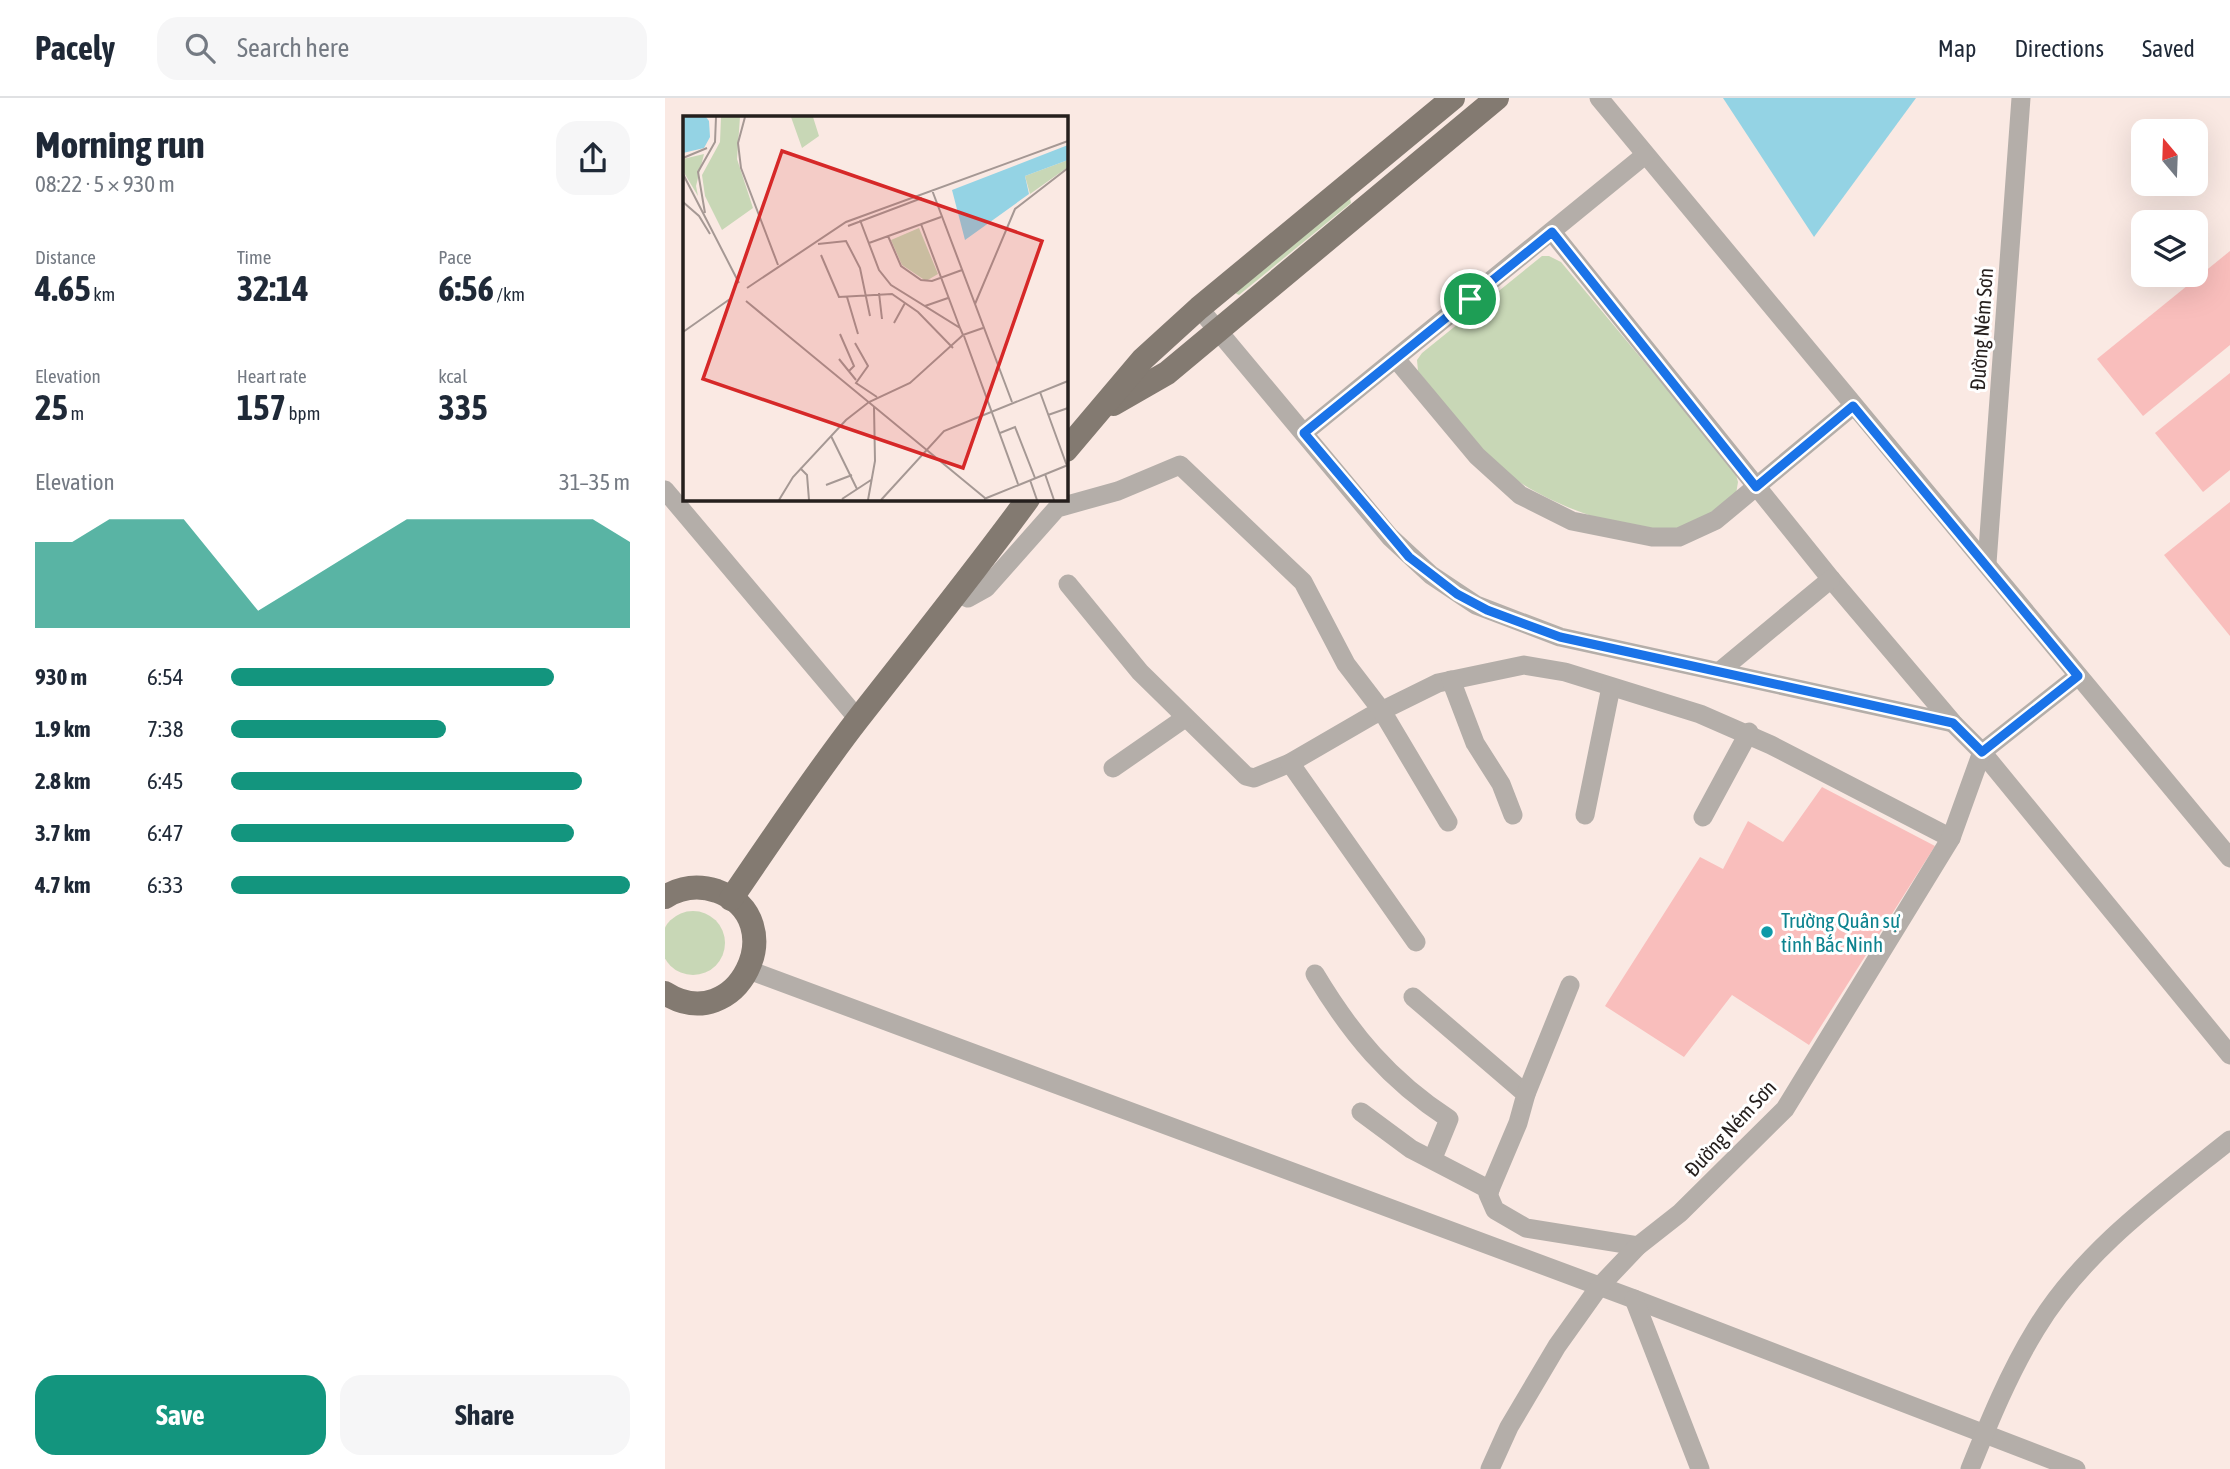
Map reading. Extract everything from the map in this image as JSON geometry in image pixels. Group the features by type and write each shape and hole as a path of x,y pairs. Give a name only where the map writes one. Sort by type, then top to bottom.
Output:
{"main road":[{"path":"1067,449 1143,359 1199,308 1453,98"},
{"path":"1097,414 1167,373 1497,98"},
{"path":"1371,165 1390,187"},
{"path":"731,899 777,830 858,719 959,594 1027,500"},
{"path":"665,993 691,1002 714,1000 734,989 749,970 754,937 747,915 731,899 701,887 670,890"}],"street":[{"path":"1599,98 2230,858"},
{"name":"Đường Ném Sơn","path":"1987,564 2021,98"},
{"path":"1304,433 1645,155"},
{"path":"1552,232 1831,579 1953,723 1982,752 2230,1055"},
{"path":"1199,308 1390,537 1409,557 1457,594 1504,618 1560,637 1953,723"},
{"path":"1396,359 1497,477 1530,501 1572,521 1652,537 1679,537 1716,520 1853,406"},
{"path":"959,594 968,598 986,588 1057,502 1118,491 1180,465 1303,582 1346,663 1382,711 1448,822"},
{"path":"665,490 858,719"},
{"path":"1720,671 1831,579"},
{"path":"1068,584 1140,672 1246,776 1254,778 1290,763 1438,683 1524,665 1565,672 1700,714 1772,744 1951,838"},
{"path":"1982,752 2078,676"},
{"path":"1451,680 1475,743 1501,784 1513,815"},
{"path":"1585,815 1611,687"},
{"path":"1113,768 1185,718"},
{"path":"1703,817 1749,732"},
{"name":"Đường Ném Sơn","path":"1490,1469 1510,1427 1557,1346 1599,1287 1638,1246 1680,1213 1786,1109 1951,838 1982,752"},
{"path":"1290,763 1416,942"},
{"path":"749,970 1634,1299 2076,1469"},
{"path":"1315,974 1344,1021 1405,1090 1449,1119 1433,1158"},
{"path":"1570,985 1526,1094 1518,1123 1490,1190 1489,1200 1495,1210 1526,1228 1638,1246"},
{"path":"1413,997 1526,1094"},
{"path":"1361,1112 1411,1149 1433,1158 1490,1190"},
{"path":"1970,1469 2021,1356 2055,1302 2101,1248 2230,1140"},
{"path":"1634,1299 1700,1469"}],"green space":[{"path":"1350,198 1351,203 1239,295 1235,293"},
{"path":"1542,256 1549,256 1561,262 1735,471 1738,482 1736,494 1706,518 1687,527 1640,528 1587,514 1537,492 1515,479 1487,455 1418,371 1417,360 1422,353"},
{"path":"693,911 711,917 719,925 724,937 724,949 719,961 705,972 693,975 681,972 665,957 665,929 681,914"}],"water":[{"path":"1723,98 1916,98 1814,237"}],"building":[{"path":"2230,251 2230,345 2143,416 2097,359 2186,287 2208,287 2208,269"},
{"path":"2230,373 2230,470 2203,492 2155,433"},
{"path":"2230,502 2230,636 2164,555"},
{"name":"Trường Quân sự tỉnh Bắc Ninh","path":"1822,787 1935,846 1809,1045 1732,995 1684,1057 1605,1006 1700,857 1723,869 1748,821 1783,842"}],"place":[{"name":"Trường Quân sự tỉnh Bắc Ninh","path":"1767,932"}],"route":[{"path":"1552,232 1756,487 1853,406 2078,676 1982,752 1953,723 1560,637 1504,618 1457,594 1409,557 1304,433 1470,299 1552,232"}]}
